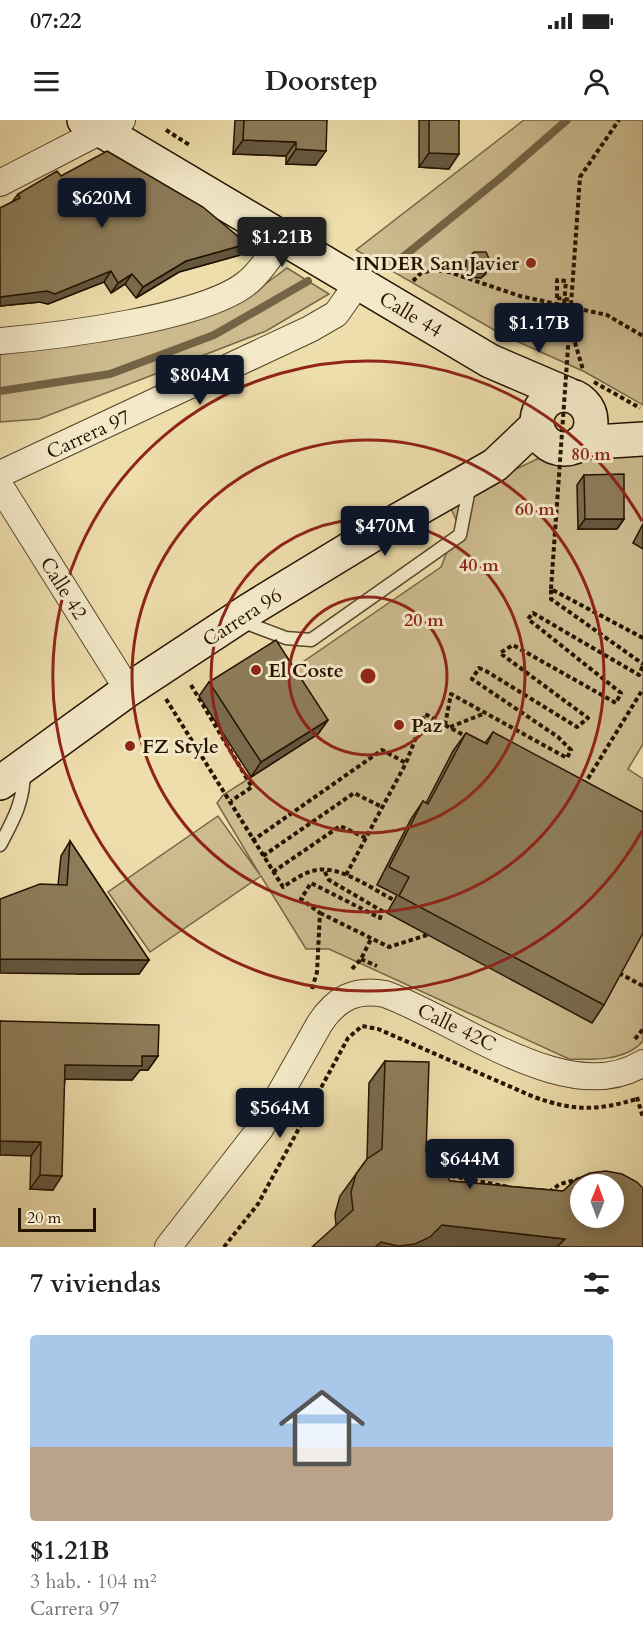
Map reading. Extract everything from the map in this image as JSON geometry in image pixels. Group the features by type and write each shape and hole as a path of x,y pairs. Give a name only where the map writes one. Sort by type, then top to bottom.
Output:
{"street":[{"path":"0,183 102,123"},
{"name":"Calle 44","path":"102,123 283,239 490,361 580,392 643,432"},
{"path":"0,341 104,328 215,301 249,282 283,239"},
{"name":"Carrera 97","path":"0,474 310,329 336,314 358,283"},
{"name":"Calle 44","path":"490,361 537,420"},
{"path":"570,446 590,429 591,421 580,392 552,397 545,401 537,420 544,441 570,446 643,440"},
{"name":"Carrera 96","path":"483,472 537,420"},
{"name":"Carrera 96","path":"12,775 237,619 379,531 483,472 570,446"},
{"name":"Calle 42","path":"0,486 152,676"},
{"name":"Calle 42C","path":"168,1247 260,1129 328,1011 337,1002 357,993 374,992 399,999 556,1073 602,1077 628,1070 637,1053"}],"lane":[{"path":"237,619 286,638 311,640 460,535 483,472"},
{"path":"0,845 18,813 24,793 12,775"}],"path":[{"path":"447,726 451,694 567,758 571,750 558,737 472,680 479,668 577,728 588,718 500,653 513,645 616,703 621,693 528,619 533,613 639,675 643,667 551,599 580,177 619,120"},
{"path":"166,130 195,149"},
{"path":"408,286 421,273 434,270 449,272 520,296 607,315 643,336"},
{"path":"571,300 557,298 557,280 566,281 564,305 580,392"},
{"path":"551,590 643,638"},
{"path":"152,676 231,801 232,808 252,841 283,887 305,874 324,870 346,875 394,900"},
{"path":"152,676 252,787 231,801"},
{"path":"581,790 643,689"},
{"path":"346,875 406,763 425,714 470,738"},
{"path":"447,726 484,714"},
{"path":"252,841 382,750 406,763"},
{"path":"263,856 354,793 382,807"},
{"path":"273,872 340,826 366,838"},
{"path":"324,870 329,880 382,911 380,918 311,882 301,899 320,913 389,947 427,935"},
{"path":"307,999 317,972 320,913"},
{"path":"371,939 362,959 381,967"},
{"path":"619,973 643,986"},
{"path":"224,1247 258,1204 348,1038 362,1026 378,1029 559,1106 581,1110 608,1107 637,1099"},
{"path":"637,1053 643,1029"},
{"path":"451,1176 514,1188"},
{"path":"546,1194 560,1184 570,1182"}],"shaded area":[{"name":"INDER San Javier","path":"524,120 643,120 643,405 585,372 501,334 356,250"},
{"path":"287,268 329,294 266,331 39,419 0,422 0,351 257,290"},
{"path":"643,453 643,744 628,769 643,779 643,1041 636,1048 618,1056 569,1059 329,949 306,949 261,876 150,952 108,892 218,816 260,875 217,803 223,795 318,734 281,677 441,567 458,524 448,502 537,459"}],"building":[{"path":"244,120 327,120 326,151 296,149 296,142 243,140"},
{"path":"429,120 459,120 459,154 429,153"},
{"path":"107,151 203,207 247,244 186,261 143,287 132,274 118,283 111,271 55,294 47,291 0,297 0,208 20,198 18,194 57,171 61,176"},
{"path":"474,252 486,252 491,263 485,273 473,272 469,268 470,256"},
{"path":"624,474 624,519 585,519 584,475"},
{"path":"276,640 328,720 261,762 209,682"},
{"path":"493,732 643,812 643,933 604,1005 399,896 409,877 389,867 423,801 428,804 466,733 487,744"},
{"path":"70,841 149,960 0,959 0,899 40,884 67,885"},
{"path":"0,1021 159,1025 158,1056 142,1056 142,1066 65,1065 62,1176 40,1175 41,1142 0,1141"},
{"path":"385,1061 429,1062 426,1152 437,1160 450,1181 563,1191 570,1185 570,1228 624,1228 624,1175 643,1188 643,1247 557,1247 565,1239 442,1225 430,1237 415,1244 398,1246 381,1242 375,1247 312,1247 353,1210 351,1192 356,1174 367,1159 382,1149"},
{"path":"606,1171 622,1174 588,1174 590,1173"}],"waterway":[{"path":"398,261 504,175 567,120"},
{"path":"0,391 110,374 214,335 308,281"}],"place":[{"name":"INDER San Javier","path":"531,263"},
{"name":"El Coste","path":"256,670"},
{"name":"Paz","path":"399,725"},
{"name":"FZ Style","path":"130,746"}]}
